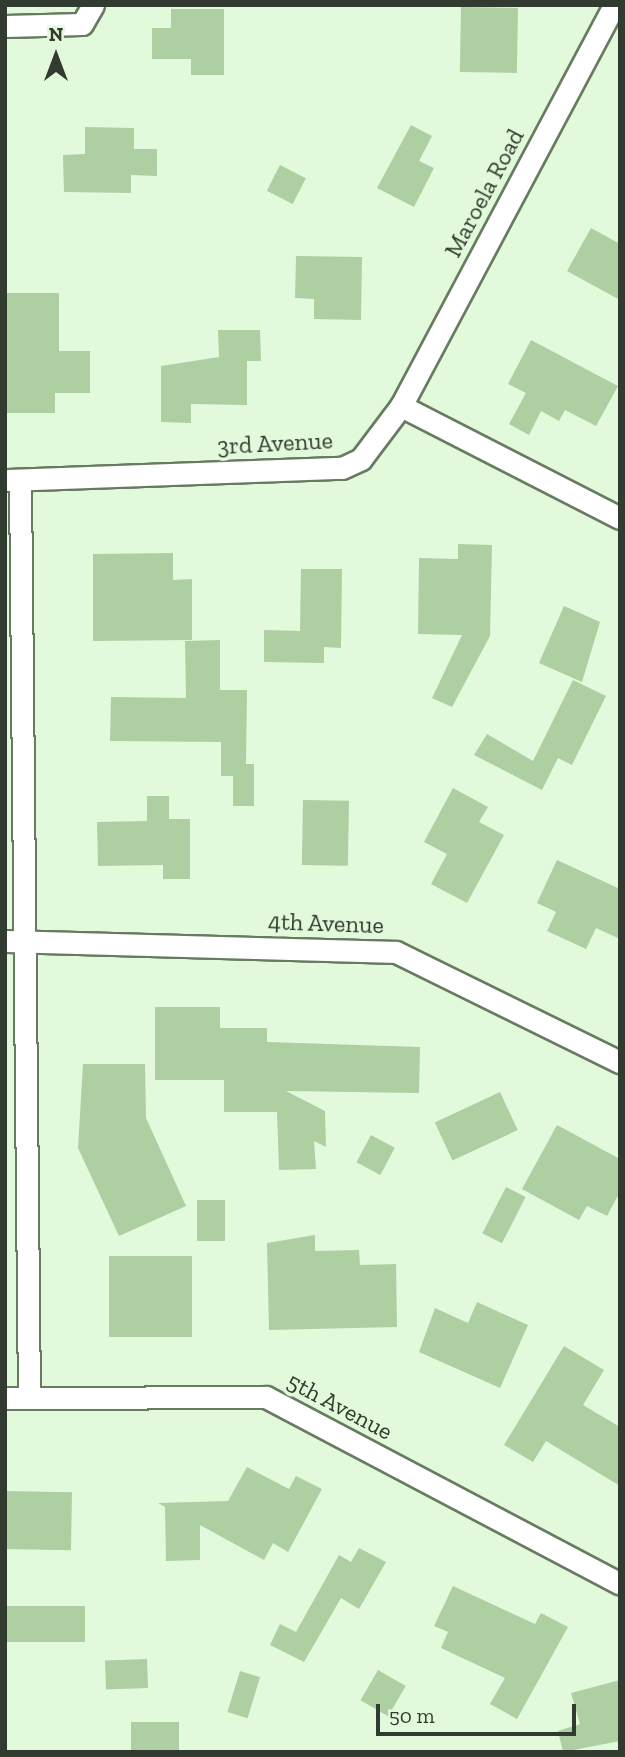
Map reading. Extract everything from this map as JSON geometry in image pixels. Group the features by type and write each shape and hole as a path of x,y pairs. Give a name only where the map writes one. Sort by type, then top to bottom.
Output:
{"street":[{"path":"5,26 82,24 93,5"},
{"name":"Maroela Road","path":"401,406 614,5"},
{"path":"401,406 620,518"},
{"name":"3rd Avenue","path":"12,480 342,468 361,458 401,406"},
{"path":"12,480 15,941 29,1398"},
{"name":"4th Avenue","path":"15,941 396,952 620,1062"},
{"name":"5th Avenue","path":"5,1398 266,1397 620,1584"}],"building":[{"path":"461,7 518,8 517,73 460,72"},
{"path":"171,9 224,9 224,75 191,75 191,59 152,59 152,28 171,28"},
{"path":"411,125 432,136 419,161 434,168 414,207 377,188"},
{"path":"85,127 134,128 134,149 157,149 157,176 131,175 131,193 64,192 63,155 85,154"},
{"path":"280,165 306,178 293,204 267,191"},
{"path":"591,228 620,244 620,300 567,271"},
{"path":"296,256 362,257 361,320 314,319 314,299 295,298"},
{"path":"5,293 59,293 59,351 90,351 90,393 55,393 55,413 5,413"},
{"path":"218,330 260,330 261,361 247,361 247,405 191,404 191,423 161,422 161,366 219,357"},
{"path":"531,340 618,386 596,426 565,410 559,421 541,411 529,435 509,424 526,393 508,384"},
{"path":"458,544 492,545 490,636 452,707 432,698 462,635 418,634 419,558 458,559"},
{"path":"173,553 173,580 192,579 192,640 93,641 93,554"},
{"path":"301,569 342,569 341,648 324,647 324,663 264,662 264,630 300,631"},
{"path":"564,606 600,622 582,682 539,663"},
{"path":"220,640 220,690 247,690 246,764 254,764 254,806 233,806 233,776 221,776 221,742 110,741 111,697 186,698 185,641"},
{"path":"573,680 606,696 572,765 558,758 542,790 474,755 487,734 533,761"},
{"path":"453,788 488,807 479,822 504,835 467,903 431,884 447,854 424,842"},
{"path":"147,796 169,796 169,819 190,819 190,879 163,879 163,865 98,866 97,822 147,821"},
{"path":"303,800 349,801 348,866 302,865"},
{"path":"557,860 620,889 620,939 596,928 586,949 547,931 556,912 537,903"},
{"path":"155,1007 220,1007 220,1028 267,1028 267,1042 420,1047 419,1093 286,1091 325,1111 326,1147 314,1141 316,1169 279,1170 277,1112 224,1112 224,1080 155,1080"},
{"path":"83,1064 145,1064 146,1118 186,1206 119,1236 78,1148"},
{"path":"500,1092 518,1130 452,1160 435,1122"},
{"path":"557,1125 620,1159 620,1192 607,1216 587,1206 579,1220 522,1189"},
{"path":"371,1135 395,1148 380,1175 356,1162"},
{"path":"506,1187 526,1197 502,1243 482,1233"},
{"path":"197,1200 225,1200 225,1241 197,1241"},
{"path":"315,1235 315,1251 359,1250 360,1265 396,1264 397,1327 269,1330 267,1243"},
{"path":"109,1256 192,1256 192,1337 109,1337"},
{"path":"477,1302 528,1325 500,1388 419,1352 435,1308 468,1323"},
{"path":"564,1346 604,1370 583,1405 620,1427 620,1486 546,1441 533,1462 504,1445"},
{"path":"247,1467 289,1489 296,1476 322,1489 288,1552 273,1543 264,1560 200,1525 200,1560 166,1561 165,1507 158,1503 228,1501"},
{"path":"5,1491 72,1492 71,1550 5,1549"},
{"path":"359,1548 386,1562 359,1609 341,1598 304,1662 270,1645 280,1624 296,1632 339,1555 351,1562"},
{"path":"453,1586 535,1624 541,1613 568,1627 517,1719 490,1704 505,1678 441,1648 448,1632 434,1626"},
{"path":"5,1606 85,1606 85,1642 5,1642"},
{"path":"147,1659 148,1688 106,1689 105,1660"},
{"path":"378,1670 406,1686 388,1716 360,1700"},
{"path":"240,1671 260,1677 248,1718 227,1712"},
{"path":"620,1680 620,1741 563,1752 558,1731 580,1724 571,1693"},
{"path":"131,1722 179,1722 179,1752 131,1752"}]}
